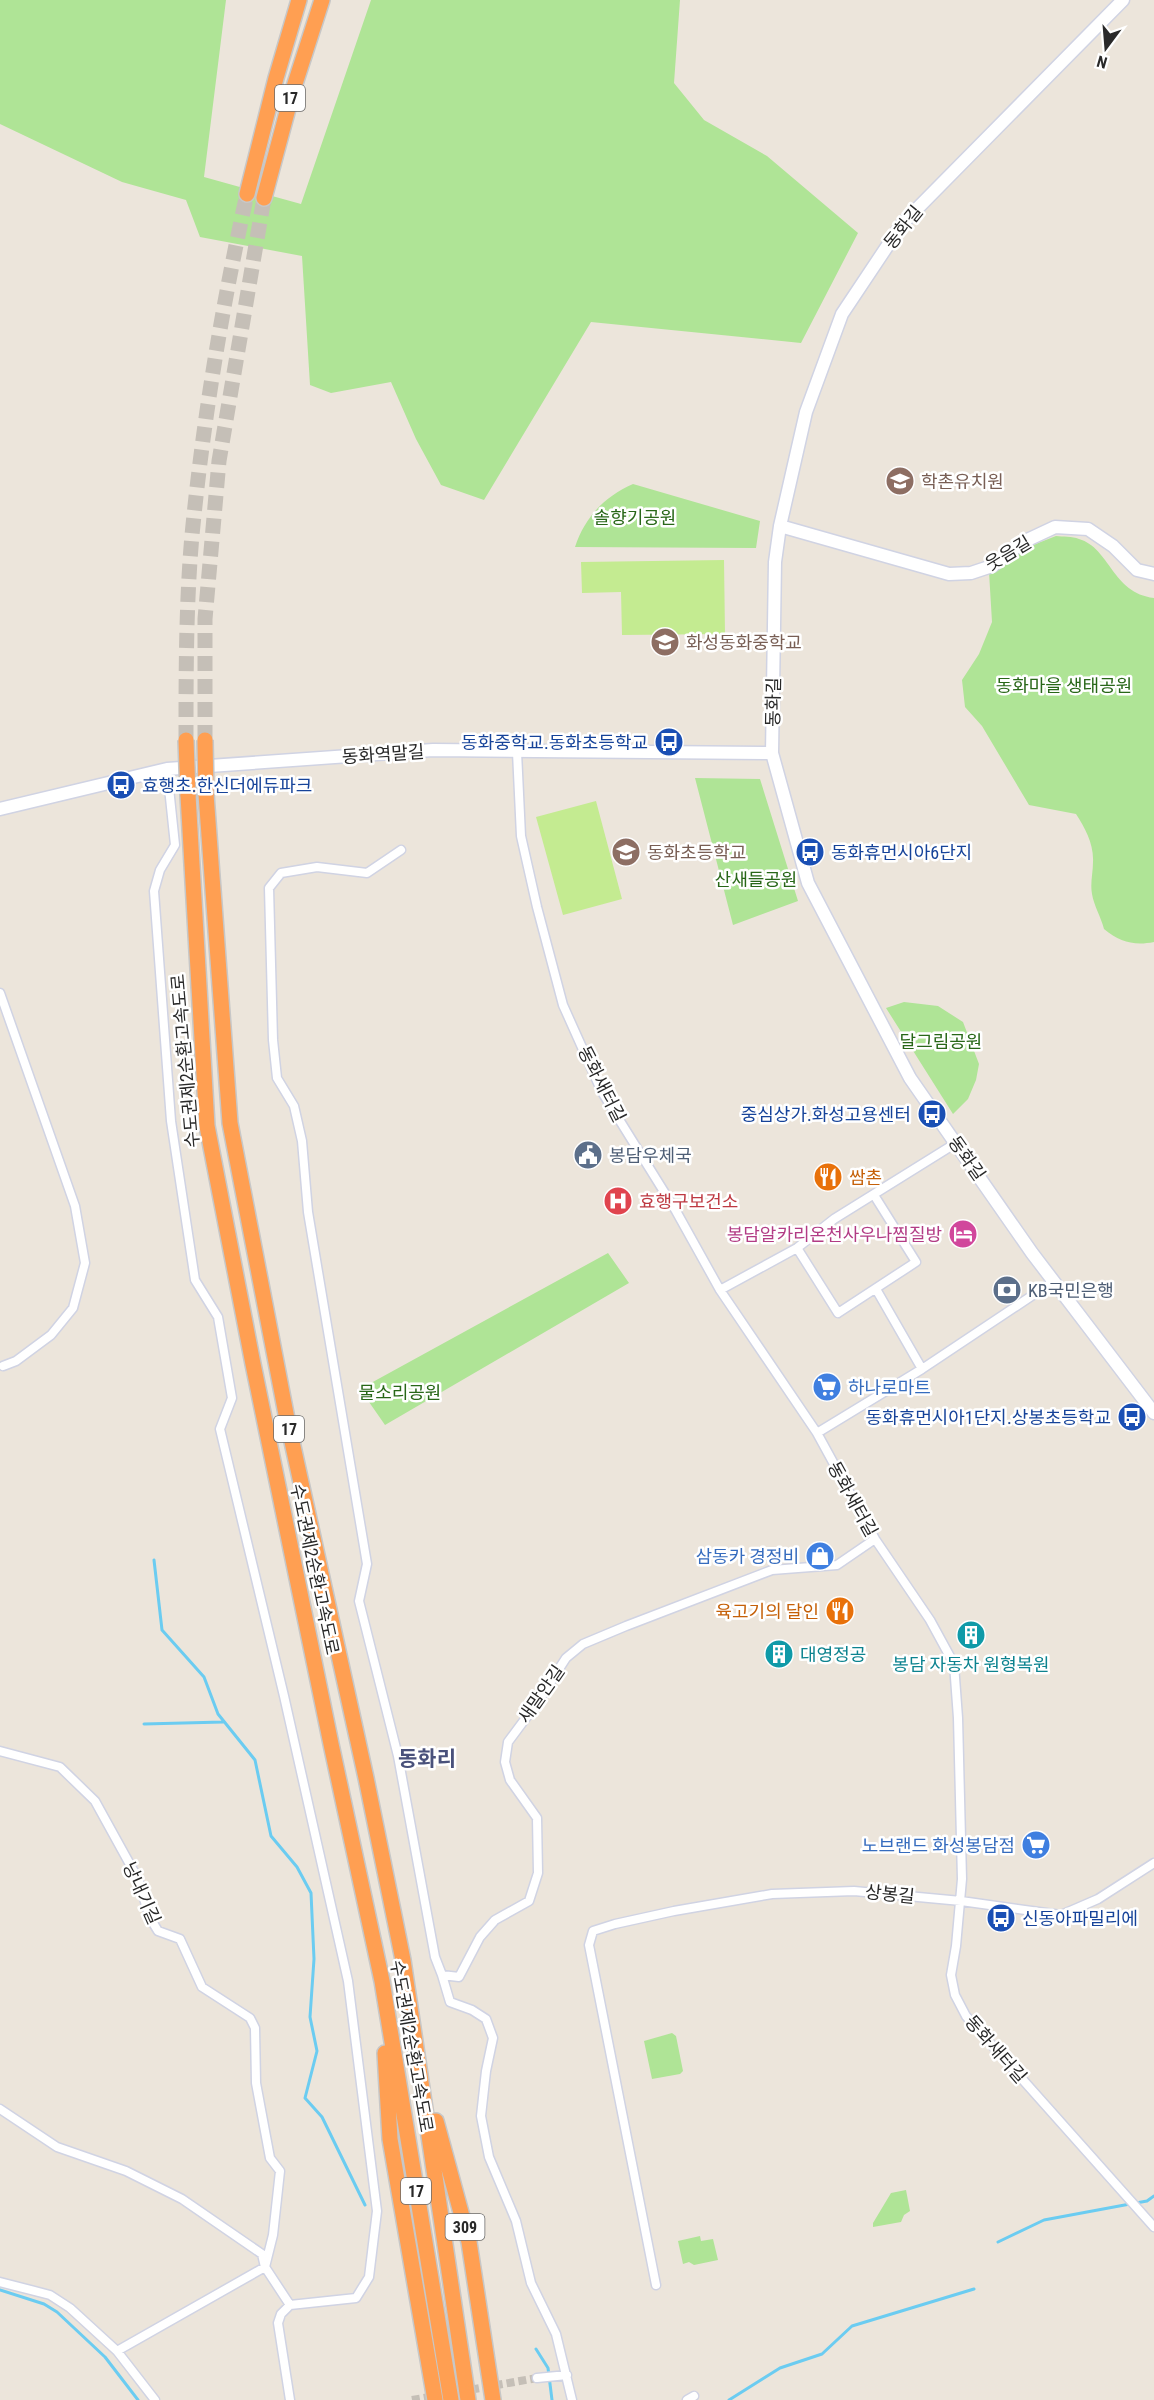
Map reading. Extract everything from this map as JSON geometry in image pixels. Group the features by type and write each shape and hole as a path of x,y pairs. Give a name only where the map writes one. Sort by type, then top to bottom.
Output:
{"highway":[{"name":"17","path":"247,194 276,78 299,0"},
{"name":"17","path":"264,198 293,90 322,0"},
{"name":"수도권제2순환고속도로","path":"186,740 207,1126 286,1525 382,1981 451,2400"},
{"name":"수도권제2순환고속도로","path":"205,740 206,794 230,1123 287,1419 366,1778 403,1960 468,2400"},
{"path":"382,1981 390,2139 435,2400"},
{"name":"309","path":"419,2057 469,2242 493,2400"}],"street":[{"name":"동화길","path":"1119,1 902,224 842,314 806,412 780,526 775,562 772,753 808,883 910,1077 1054,1281 1154,1413"},
{"name":"웃음길","path":"780,526 950,574 971,573 992,566 1023,542 1055,527 1088,529 1113,546 1137,570 1154,574"},
{"name":"동화역말길","path":"0,809 167,769 433,750 772,753"},
{"name":"동화새터길","path":"517,752 521,836 537,908 563,1005 602,1092 676,1212 720,1290 817,1433 875,1539 930,1620 954,1664 958,1718 962,1879 951,1975 955,1995 966,2016 1154,2228"},
{"path":"167,769 175,845 160,870 154,891 171,1121 195,1280 218,1317 232,1398 220,1429 284,1696 348,1982 377,2211 369,2277 356,2298 290,2306 281,2314 278,2323 290,2400"},
{"path":"401,850 367,873 318,867 281,873 269,888 273,1028 277,1078 294,1106 302,1141 308,1212 367,1564 359,1601 398,1756 435,1957 450,2002 472,2010 486,2019 492,2038 481,2116 489,2157 516,2221 531,2283 556,2334 564,2375 572,2400"},
{"path":"0,993 75,1206 85,1263 73,1308 51,1335 16,1361 3,1366"},
{"path":"720,1290 797,1248 834,1219 957,1143"},
{"path":"797,1248 838,1313 876,1290 916,1262 874,1195"},
{"path":"817,1433 922,1369 1054,1281"},
{"path":"876,1290 922,1369"},
{"name":"새말안길","path":"442,1975 459,1977 480,1937 495,1920 529,1901 538,1873 537,1818 510,1780 505,1762 508,1742 566,1658 583,1644 772,1570 837,1565 875,1539"},
{"name":"낭내기길","path":"0,1751 60,1767 95,1801 138,1879 150,1918 158,1931 180,1939 202,1987 250,2018 255,2028 256,2083 270,2158 280,2171 273,2235 265,2267"},
{"name":"상봉길","path":"656,2285 589,1945 593,1931 615,1924 772,1894 854,1891 961,1901 1061,1915 1098,1899 1154,1863"},
{"path":"0,2109 57,2146 126,2172 183,2199 262,2254 265,2267 290,2306"},
{"path":"117,2351 265,2267"},
{"path":"0,2282 51,2295 70,2308 117,2351 155,2400"},
{"path":"539,2378 564,2375"}],"green space":[{"path":"0,0 226,0 204,177 301,204 371,0 680,0 674,83 704,120 767,156 858,233 801,343 591,322 484,500 441,485 416,439 391,382 331,393 310,385 302,256 200,237 186,200 122,182 0,124"},
{"name":"솔향기공원","path":"633,484 760,521 756,548 575,547 584,526 597,509 613,495"},
{"name":"동화마을 생태공원","path":"1056,536 1076,538 1089,544 1098,551 1129,588 1154,598 1154,942 1128,942 1104,929 1092,894 1092,849 1076,814 1029,805 982,726 965,707 962,680 979,654 992,622 989,572 1033,545"},
{"path":"724,560 725,634 622,635 621,592 582,593 581,562"},
{"name":"산새들공원","path":"695,778 760,779 798,901 733,925"},
{"path":"596,801 622,899 563,915 536,817"},
{"name":"달그림공원","path":"904,1002 938,1006 963,1022 979,1064 976,1080 968,1099 953,1114 886,1008"},
{"name":"물소리공원","path":"608,1253 629,1283 385,1425 360,1389"},
{"path":"672,2033 676,2036 683,2071 680,2074 652,2079 644,2041"},
{"path":"906,2190 910,2211 904,2215 901,2222 873,2227 873,2223 891,2193"},
{"path":"700,2236 701,2241 713,2239 718,2260 694,2265 689,2262 683,2264 678,2241"}],"waterway":[{"path":"154,1560 162,1630 204,1677 218,1714 255,1760 271,1836 297,1867 311,1893 314,1959 310,2017 317,2051 305,2098 322,2117 365,2205"},
{"path":"144,1724 223,1722"},
{"path":"1136,2203 1147,2201 1154,2196"},
{"path":"998,2242 1044,2220 1130,2204"},
{"path":"729,2400 780,2368 822,2354 852,2326 974,2289"},
{"path":"0,2290 44,2304 57,2312 105,2357 138,2400"},
{"path":"536,2349 548,2368 552,2400"}],"tunnel":[{"path":"186,740 189,586 196,492 214,364 247,194"},
{"path":"205,740 205,619 219,461 264,198"},
{"path":"412,2400 537,2378"}],"place":[{"name":"학촌유치원","path":"900,481"},
{"name":"화성동화중학교","path":"665,642"},
{"name":"동화중학교.동화초등학교","path":"669,742"},
{"name":"효행초.한신더에듀파크","path":"121,785"},
{"name":"동화초등학교","path":"626,852"},
{"name":"동화휴먼시아6단지","path":"810,852"},
{"name":"중심상가.화성고용센터","path":"932,1114"},
{"name":"봉담우체국","path":"588,1155"},
{"name":"쌈촌","path":"828,1177"},
{"name":"효행구보건소","path":"618,1201"},
{"name":"봉담알카리온천사우나찜질방","path":"963,1234"},
{"name":"KB국민은행","path":"1007,1290"},
{"name":"하나로마트","path":"827,1387"},
{"name":"동화휴먼시아1단지.상봉초등학교","path":"1132,1417"},
{"name":"삼동카 경정비","path":"820,1556"},
{"name":"육고기의 달인","path":"840,1611"},
{"name":"봉담 자동차 원형복원","path":"971,1635"},
{"name":"대영정공","path":"779,1654"},
{"name":"노브랜드 화성봉담점","path":"1036,1845"},
{"name":"신동아파밀리에","path":"1001,1918"}],"district":[{"name":"동화리","path":"427,1759"}]}
